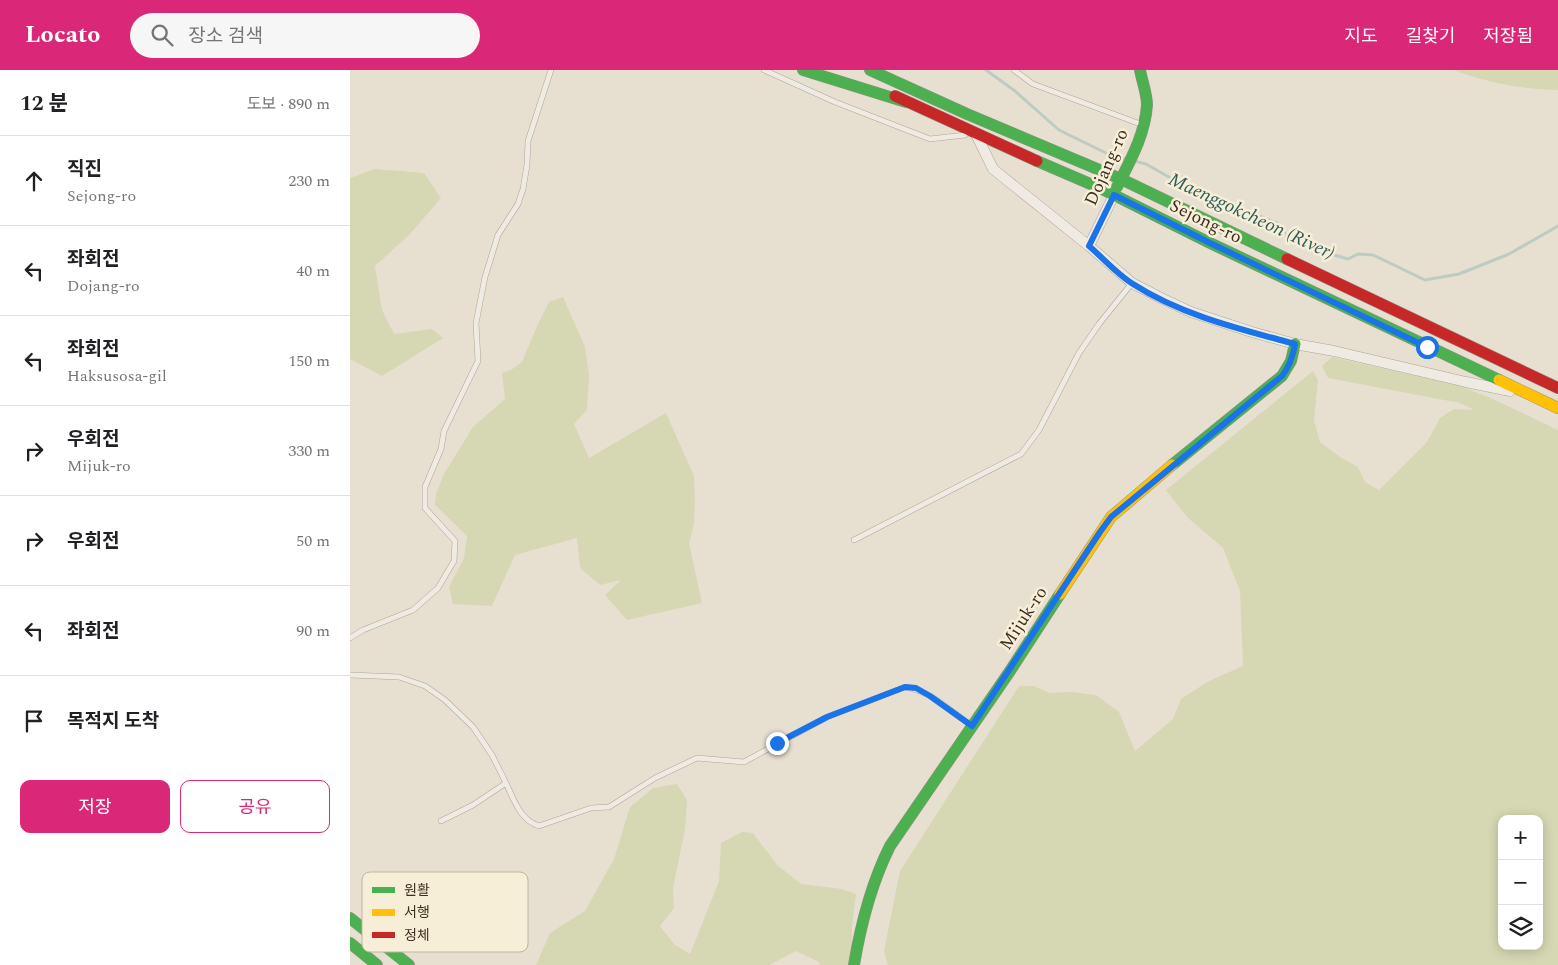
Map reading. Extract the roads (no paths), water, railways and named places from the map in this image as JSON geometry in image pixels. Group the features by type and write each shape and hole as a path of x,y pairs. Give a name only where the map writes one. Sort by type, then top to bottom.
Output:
{"main road":[{"path":"803,70 906,102"},
{"name":"Sejong-ro","path":"836,70 1114,195 1558,408"},
{"name":"Sejong-ro","path":"870,70 967,114 1121,179 1558,388"},
{"name":"Dojang-ro","path":"1114,195 1139,143 1143,125 1147,104 1140,70"},
{"name":"Mijuk-ro","path":"854,965 862,916 880,864 890,846 1100,532 1111,517 1282,376 1293,358 1295,344"},
{"path":"1539,379 1558,383"},
{"path":"350,918 362,928"},
{"path":"350,943 377,965"},
{"path":"393,952 409,965"}],"street":[{"path":"976,134 993,169 1132,283 1190,312 1295,344 1528,394"},
{"name":"Dojang-ro","path":"1089,246 1114,195"}],"lane":[{"path":"350,638 363,630 413,610 438,588 454,561 455,541 425,508 424,487 441,449 444,431 478,361 476,323 485,276 498,235 518,204 523,189 527,165 528,140 551,70"},
{"path":"764,70 835,102 930,139 976,134"},
{"path":"1014,70 1033,84 1143,125"},
{"path":"854,540 1021,454 1039,430 1079,352 1132,283"},
{"path":"350,675 399,677 425,686 445,700 473,726 492,755 519,811 531,823 540,826 591,808 609,807 655,778 697,758 744,762 827,717 905,687 916,688 930,696 972,726"},
{"path":"441,821 474,805 506,783"}],"waterway":[{"name":"Maenggokcheon (River)","path":"986,70 1015,91 1059,130 1108,154 1128,160"},
{"name":"Maenggokcheon (River)","path":"1134,161 1146,164 1206,198 1235,211 1257,215 1277,223 1286,235 1314,249 1348,259 1358,254 1373,255 1425,280 1459,274 1509,254 1558,226"}]}
